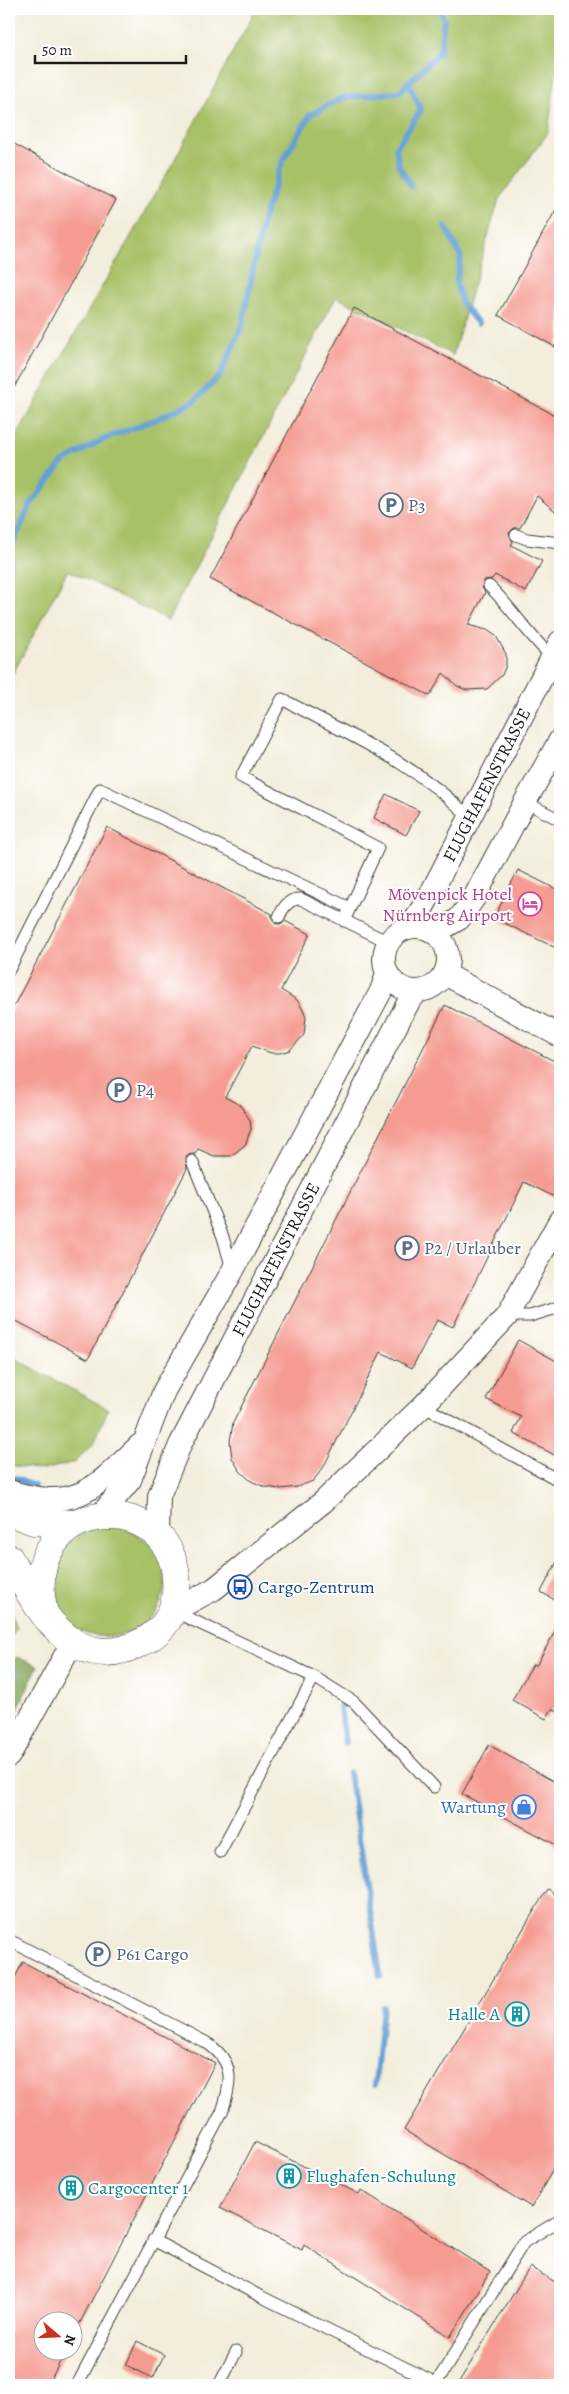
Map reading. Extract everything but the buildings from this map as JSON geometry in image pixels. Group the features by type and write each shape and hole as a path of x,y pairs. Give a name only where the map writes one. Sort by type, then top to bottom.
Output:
{"main road":[{"path":"9,1512 34,1521 73,1524 101,1515 127,1519 158,1534 169,1550 175,1568 176,1588 173,1611 165,1624 151,1637 126,1649 98,1651 72,1643 56,1630 27,1590 9,1558"},
{"path":"44,1613 40,1590 45,1560 54,1542 73,1524"}],"street":[{"name":"FLUGHAFENSTRASSE","path":"101,1515 130,1480 164,1391 232,1272 381,990 387,974 383,957 388,942 402,930 411,927 430,895 556,650"},
{"path":"434,933 459,919 474,898 524,802 560,740"},
{"path":"411,927 427,929 441,939 448,956 445,974 560,1036"},
{"path":"387,974 399,987 417,992"},
{"name":"FLUGHAFENSTRASSE","path":"158,1534 159,1496 180,1445 408,1003 417,992 433,986 445,974"},
{"path":"173,1611 214,1589 323,1502 424,1406 507,1316 560,1220"},
{"name":"FLUGHAFENSTRASSE","path":"9,1491 39,1499 63,1500 78,1495 92,1488 147,1437"},
{"path":"9,1756 72,1643"}],"lane":[{"path":"516,535 526,540 560,543"},
{"path":"489,586 509,606 533,639 556,650"},
{"path":"344,921 378,848 241,777 282,698 416,772 451,799 469,817"},
{"path":"9,970 100,789 350,908"},
{"path":"524,802 560,820"},
{"path":"279,917 282,908 295,899 301,899 388,942"},
{"path":"192,1161 223,1237 232,1272"},
{"path":"507,1316 530,1316 560,1307"},
{"path":"424,1406 560,1481"},
{"path":"173,1611 314,1678 354,1702 434,1787"},
{"path":"220,1852 314,1678"},
{"path":"9,1940 207,2043 219,2051 226,2060 229,2081 222,2112 76,2385"},
{"path":"153,2240 436,2384 524,2242 560,2220"},
{"path":"219,2385 236,2352"}],"green space":[{"path":"256,9 560,9 560,44 548,133 499,199 453,355 336,297 168,620 68,570 9,681 9,449 170,168"},
{"path":"9,1355 108,1409 94,1443 75,1462 43,1470 9,1465"},
{"path":"109,1518 157,1547 165,1580 159,1605 147,1620 132,1631 113,1636 94,1635 76,1629 61,1617 50,1598 48,1582 51,1553"},
{"path":"9,1606 16,1629 9,1640"},
{"path":"17,1657 38,1666 9,1727 9,1663"}],"waterway":[{"path":"9,573 13,543 31,504 63,462 104,439 152,421 193,402 220,376 242,326 263,220 283,160 310,115 342,98 399,92 440,52 444,19 440,9"},
{"path":"408,82 421,110 396,148 399,166 411,186"},
{"path":"445,226 461,257 456,283 462,304 478,323"},
{"path":"9,1476 34,1486"},
{"path":"9,1667 16,1674 9,1680"},
{"path":"340,1708 345,1743"},
{"path":"349,1772 380,1976"},
{"path":"375,2084 383,2007"}],"place":[{"name":"P3","path":"391,505"},
{"name":"Mövenpick Hotel Nürnberg Airport","path":"530,904"},
{"name":"P4","path":"119,1090"},
{"name":"P2 / Urlauber","path":"407,1248"},
{"name":"Cargo-Zentrum","path":"240,1587"},
{"name":"Wartung","path":"524,1807"},
{"name":"P61 Cargo","path":"98,1954"},
{"name":"Halle A","path":"517,2014"},
{"name":"Flughafen-Schulung","path":"289,2176"},
{"name":"Cargocenter 1","path":"71,2188"}]}
